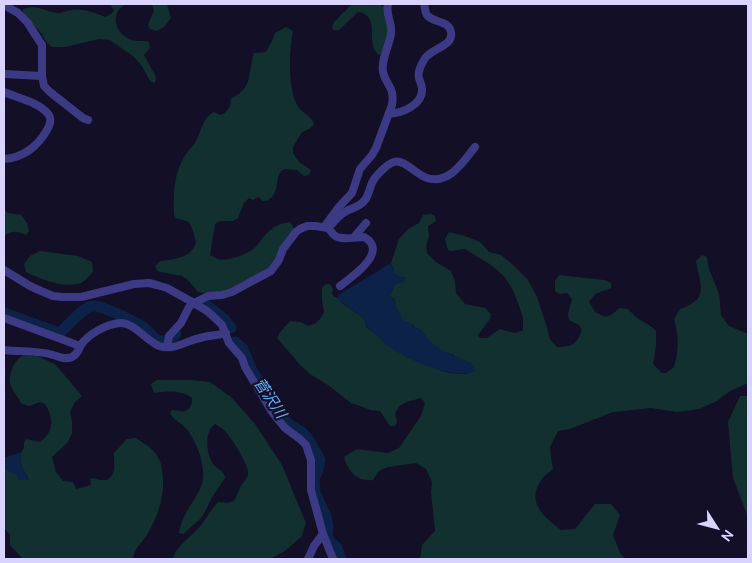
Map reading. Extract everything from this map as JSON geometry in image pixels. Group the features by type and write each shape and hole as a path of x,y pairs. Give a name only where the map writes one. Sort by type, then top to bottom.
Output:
{"street":[{"path":"326,227 338,208 352,193 360,169 376,148 389,114 393,98 383,69 386,48 392,34 387,8 388,4"},
{"path":"389,114 405,111 418,101 422,91 418,74 421,64 427,55 450,41 450,28 427,15 424,4"},
{"path":"4,5 18,13 27,22 42,45 42,76 44,86 88,120"},
{"path":"4,74 42,76"},
{"path":"4,92 39,106 47,113 50,119 50,125 36,145 19,156 4,159"},
{"path":"326,227 342,214 363,203 367,198 374,179 390,164 400,162 423,176 435,180 441,179 451,174 475,146"},
{"path":"354,236 366,223"},
{"path":"4,350 52,354 63,358 70,358 78,352 85,340 105,327 123,323 159,346 168,342 181,323 189,306 208,296 232,292 271,271 279,260 283,249 296,232 307,226 326,227 334,235 343,238 364,237 367,238 372,246 371,257 361,270 340,286"},
{"path":"4,270 30,286 52,296 81,297 134,284 149,283 167,288 207,311 222,325 229,343 242,358 245,367 272,412 285,428 306,445 311,460 311,490 323,534 333,559"},
{"path":"4,318 80,346"},
{"path":"168,342 180,346 201,337 217,336 226,333"},
{"path":"308,559 314,546 323,534"}],"green space":[{"path":"110,4 126,4 121,8 116,17 117,27 124,36 131,40 149,42 150,48 144,55 155,75 156,80 154,83 150,81 142,66 134,57 110,40 99,39 65,47 52,47 23,13 23,9 34,7 58,13 79,10 105,17 114,10"},
{"path":"147,4 167,4 171,18 164,27 157,31 150,29 148,25 154,10 152,5"},
{"path":"352,4 378,4 385,8 388,13 393,23 384,52 379,55 373,44 369,18 365,14 358,12 339,30 333,30 334,22"},
{"path":"286,27 293,31 290,59 292,92 299,108 310,118 314,125 302,132 293,147 293,153 299,162 311,170 309,175 304,176 297,170 285,169 281,171 273,196 267,201 263,201 258,197 253,200 249,198 244,203 238,218 233,221 220,221 215,224 210,255 217,259 225,260 245,254 254,248 275,226 284,223 290,222 294,229 293,233 268,270 224,291 198,292 182,276 157,271 155,266 160,261 186,255 193,249 196,242 189,222 176,218 174,215 174,192 178,170 185,155 196,141 207,117 214,112 220,115 225,113 230,106 231,99 244,89 248,81 254,53 266,52 275,33"},
{"path":"4,209 8,213 21,215 27,223 29,231 26,235 15,232 4,236"},
{"path":"431,214 435,216 436,221 428,226 427,253 436,262 451,271 455,281 456,293 465,304 485,308 491,314 490,319 478,335 480,338 487,338 500,329 515,333 523,330 523,318 513,290 504,276 491,265 465,249 448,250 445,239 449,232 480,242 489,252 501,255 528,280 537,297 550,339 557,347 567,346 576,342 582,330 579,325 569,320 568,314 572,299 567,293 559,294 555,291 555,281 559,275 604,280 611,283 611,288 595,294 589,302 595,312 605,317 620,308 628,309 637,318 652,327 656,331 653,364 662,373 666,373 674,367 678,343 674,319 680,309 696,301 699,296 701,284 696,261 702,255 707,257 709,269 719,294 721,315 729,326 748,334 748,383 699,409 677,412 651,408 613,412 570,429 558,431 550,447 553,469 542,479 537,488 535,496 539,509 543,515 561,530 575,529 595,504 611,504 620,515 613,535 620,553 625,559 420,559 422,545 435,531 431,492 432,482 426,469 416,463 388,467 379,471 373,480 367,480 358,477 348,467 344,457 357,449 388,453 399,448 421,416 425,403 421,398 399,406 395,414 397,422 395,426 390,426 380,411 351,403 310,374 277,338 290,321 300,322 308,326 316,323 321,318 324,312 322,288 326,284 330,284 334,297 361,316 365,320 366,327 406,357 442,371 467,374 454,355 434,346 420,329 404,321 396,308 395,300 390,296 394,285 403,282 405,278 394,273 391,263 399,239 408,229 419,223 423,215"},
{"path":"40,251 78,256 92,262 93,272 86,280 74,285 59,284 39,278 26,272 24,264 30,256"},
{"path":"23,355 37,356 55,364 82,396 75,402 70,412 72,433 68,442 52,457 56,472 63,481 73,482 76,489 91,485 90,479 107,480 114,471 114,453 127,439 136,438 152,450 160,460 163,478 161,503 152,526 135,551 133,559 23,559 10,545 10,535 4,528 4,467 18,476 29,479 20,459 24,442 26,439 40,442 48,434 51,424 50,414 45,404 40,402 29,406 22,404 13,391 10,379 11,371 17,360"},
{"path":"157,380 210,382 231,397 255,424 282,465 306,523 302,536 285,551 270,559 173,559 178,549 203,522 218,502 227,503 235,500 248,475 248,471 231,439 224,430 215,424 209,432 208,449 213,464 222,472 225,478 200,519 183,534 179,533 185,516 202,484 202,461 189,432 170,413 172,410 188,410 191,406 192,398 179,392 154,393 151,384"},
{"path":"740,396 748,396 748,517 733,478 728,422"}],"water":[{"path":"391,263 395,274 405,278 404,282 394,285 390,296 395,301 396,308 404,321 410,322 415,328 420,329 431,342 442,350 471,363 476,371 456,373 444,371 417,362 395,351 366,326 363,318 338,298 338,295"},
{"path":"21,452 21,463 29,480 18,480 16,475 4,467 4,458"}],"waterway":[{"name":"菅沢川","path":"204,303 224,319 231,328"},
{"name":"菅沢川","path":"4,313 59,333 84,310 97,306 139,325 159,341 169,339 176,334"},
{"name":"菅沢川","path":"235,342 243,349 252,371 284,420 303,433 320,460 314,478 315,493 326,516 329,541 337,548 341,559"}]}
